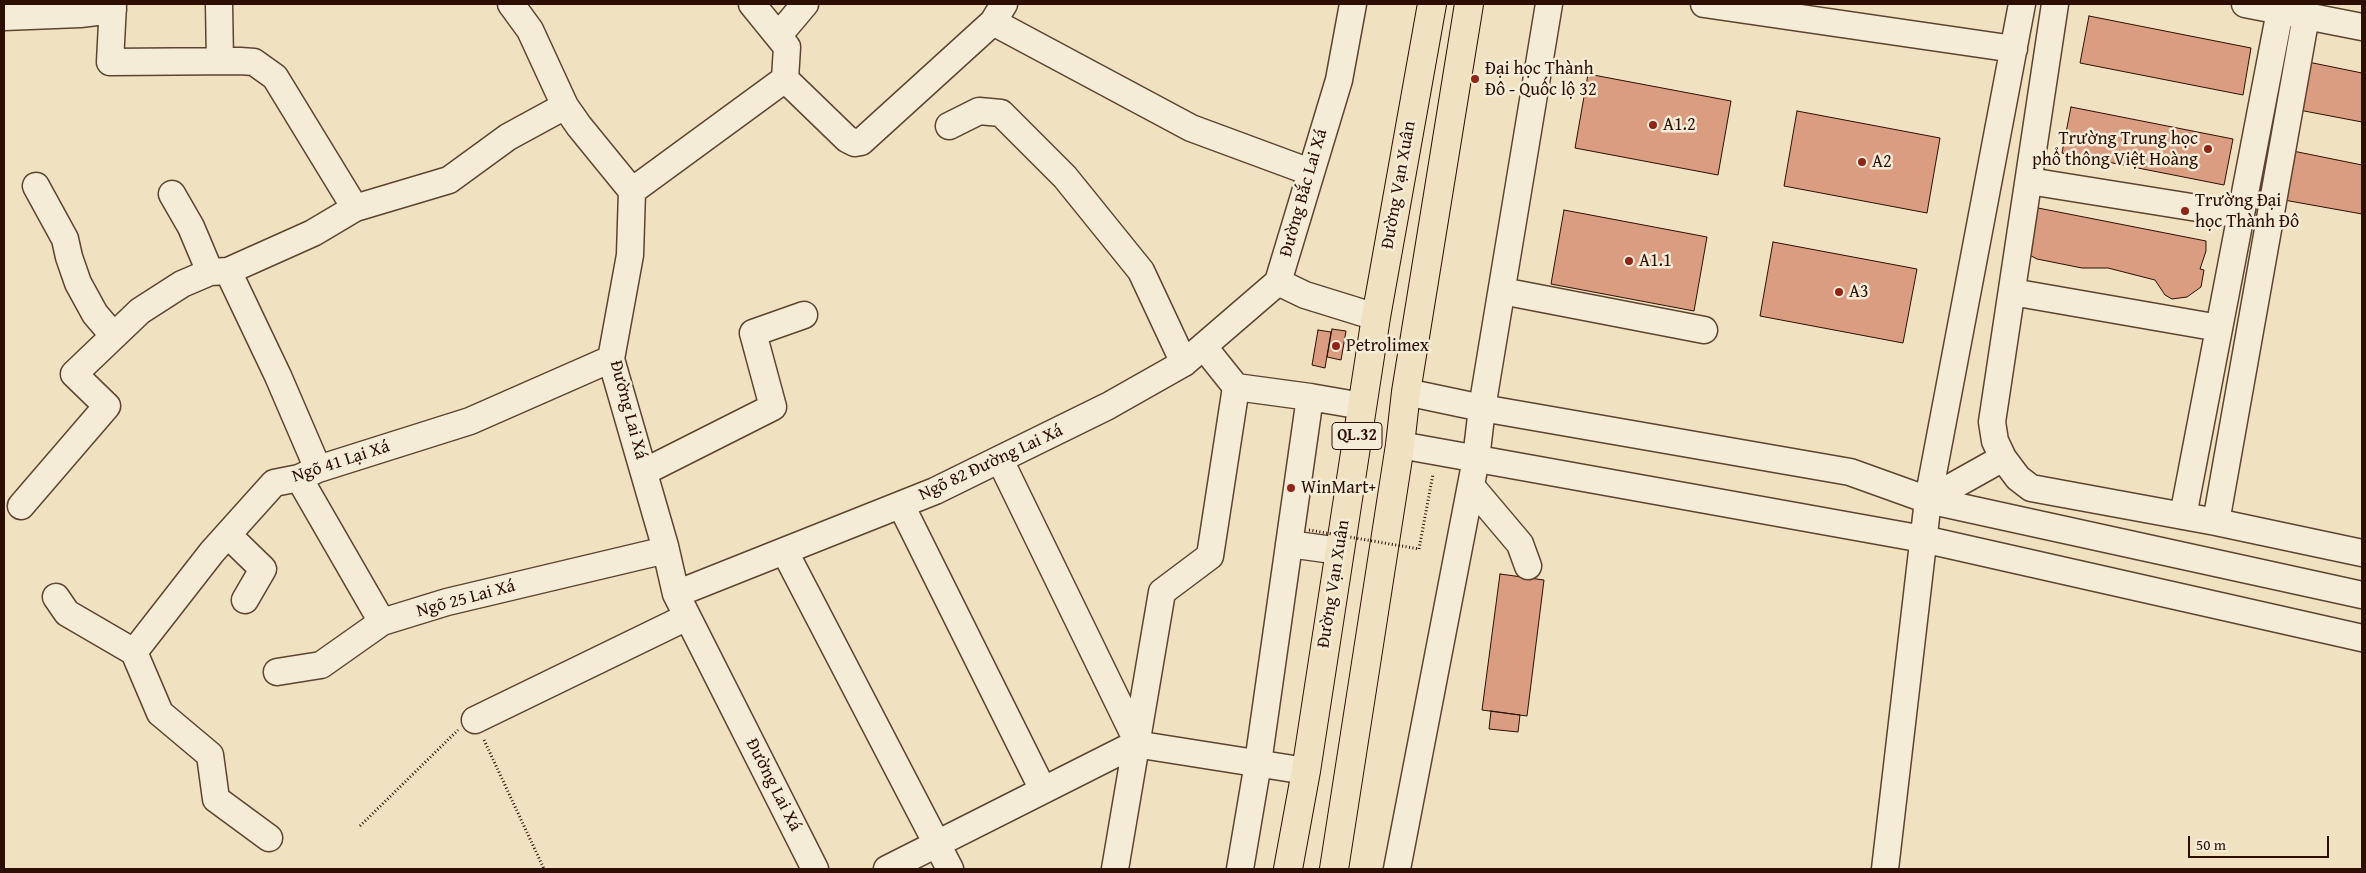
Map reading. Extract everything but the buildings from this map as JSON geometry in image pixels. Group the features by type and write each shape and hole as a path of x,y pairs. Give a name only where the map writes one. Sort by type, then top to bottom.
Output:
{"highway":[{"name":"Đường Vạn Xuân","path":"1288,869 1306,771 1376,317 1432,4"},
{"name":"QL.32","path":"1334,869 1400,444 1406,392 1469,4"}],"street":[{"path":"219,4 220,61"},
{"path":"511,4 530,30 565,106 632,191 785,79"},
{"path":"752,4 787,47 785,79 846,139 855,143 861,142 999,13 1191,128 1310,172"},
{"path":"778,36 805,4"},
{"name":"Đường Bắc Lai Xá","path":"1278,282 1339,80 1353,4"},
{"path":"1398,869 1476,458 1482,408 1549,4"},
{"path":"1704,4 2014,49"},
{"path":"1885,869 1928,500 2022,4"},
{"path":"2055,4 1992,422 1996,441 2003,458 2018,478 2031,488 2216,522 2362,554"},
{"path":"2245,4 2362,27"},
{"path":"4,17 113,7 110,62 254,62 275,77 355,208"},
{"path":"2183,516 2280,11"},
{"path":"2216,522 2306,16"},
{"path":"21,506 106,406 74,374 113,335 159,298 313,233 355,208 449,180 508,138 565,106"},
{"path":"949,126 979,111 1001,113 1059,171 1140,271 1194,355 1236,387 1362,406"},
{"path":"2029,181 2241,214"},
{"path":"36,186 65,239 68,257 78,283 95,314 113,335"},
{"name":"Đường Lai Xá","path":"632,191 630,255 611,359 666,550 676,594 816,869"},
{"path":"172,194 278,376 308,474 382,622"},
{"path":"1278,282 1305,295 1376,317"},
{"name":"Ngõ 82 Đường Lai Xá","path":"676,594 900,505 1000,460 1108,406 1194,355 1278,282"},
{"path":"1502,291 1704,330"},
{"path":"2012,292 2219,328"},
{"path":"644,472 773,407 753,333 804,315"},
{"name":"Ngõ 41 Lại Xá","path":"134,652 228,535 274,483 308,474 470,421 611,359"},
{"path":"1115,869 1162,592 1210,556 1236,387"},
{"path":"1406,392 1482,408 1850,472 1928,500 2362,595"},
{"path":"1240,869 1299,537 1310,397"},
{"path":"1400,444 1923,539 2362,638"},
{"path":"1928,500 2003,458"},
{"path":"1000,460 1136,742"},
{"path":"1471,486 1520,544 1528,566"},
{"path":"900,505 1043,790"},
{"path":"228,535 263,569 245,600"},
{"path":"1299,537 1340,551"},
{"name":"Ngõ 25 Lai Xá","path":"277,672 321,665 382,622 447,602 666,550"},
{"path":"785,552 950,869"},
{"path":"56,596 67,613 134,652 160,714 210,755 216,799 269,838"},
{"path":"475,720 687,617"},
{"path":"887,869 1136,742 1306,771"}],"path":[{"path":"1299,537 1419,549 1427,515"},
{"path":"360,826 452,734 475,720 544,869"}],"place":[{"name":"Đại học Thành Đô - Quốc lộ 32","path":"1475,79"},
{"name":"A1.2","path":"1653,125"},
{"name":"Trường Trung học phổ thông Việt Hoàng","path":"2208,149"},
{"name":"A2","path":"1862,162"},
{"name":"Trường Đại học Thành Đô","path":"2185,211"},
{"name":"A1.1","path":"1629,261"},
{"name":"A3","path":"1839,292"},
{"name":"Petrolimex","path":"1336,346"},
{"name":"WinMart+","path":"1291,488"}]}
